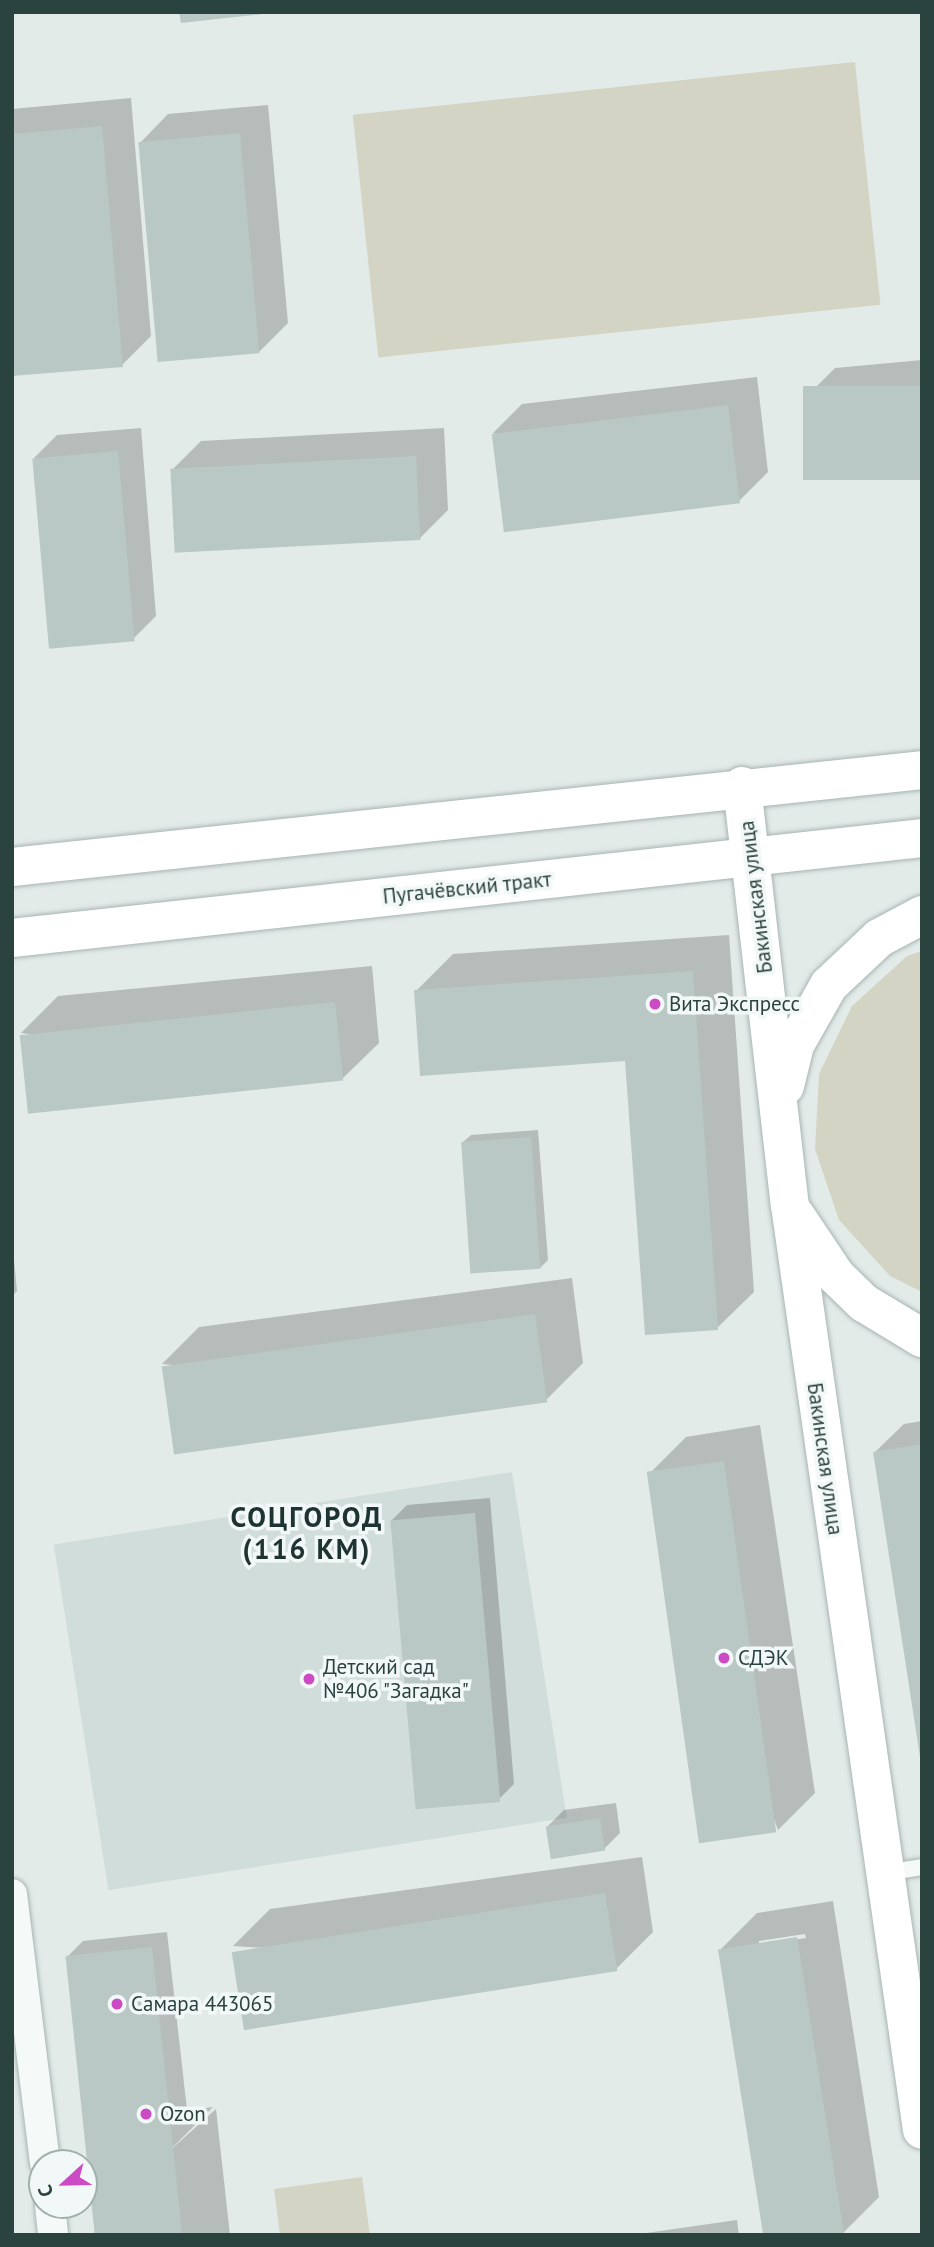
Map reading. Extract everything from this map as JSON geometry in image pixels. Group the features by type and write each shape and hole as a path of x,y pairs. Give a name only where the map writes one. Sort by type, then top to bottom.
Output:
{"main road":[{"path":"12,867 742,786 922,770"},
{"name":"Бакинская улица","path":"742,786 790,1205 882,1873 922,2130"},
{"name":"Пугачёвский тракт","path":"12,938 922,838"},
{"path":"781,1113 795,1045 829,985 879,937 922,915"},
{"path":"790,1205 836,1276 864,1303 922,1338"}],"street":[{"path":"12,1894 23,2066 42,2149"}],"lane":[{"path":"882,1873 922,1867"}],"shaded area":[{"name":"Детский сад №406 \"Загадка\"","path":"512,1472 567,1818 108,1890 54,1545"}],"green space":[{"path":"855,62 881,305 378,357 353,115"},
{"path":"922,951 922,1292 890,1276 839,1220 815,1149 819,1074 852,1006 907,956"},
{"path":"362,2177 370,2235 280,2235 274,2189"}],"building":[{"path":"179,12 263,12 263,14 181,23"},
{"path":"102,126 123,367 12,376 12,134"},
{"path":"240,133 259,353 158,362 138,142"},
{"path":"803,386 922,386 922,480 803,480"},
{"path":"728,405 740,503 504,532 492,434"},
{"path":"118,451 135,641 49,649 32,458"},
{"path":"416,456 420,540 175,553 170,469"},
{"path":"693,971 718,1330 645,1335 625,1061 420,1076 414,990"},
{"path":"335,1002 343,1081 28,1114 20,1035"},
{"path":"531,1137 540,1269 470,1274 461,1142"},
{"path":"535,1314 547,1402 174,1455 162,1366"},
{"path":"922,1444 922,1756 920,1757 873,1452"},
{"path":"724,1461 776,1832 699,1843 647,1472"},
{"path":"475,1513 500,1802 416,1809 390,1520"},
{"path":"600,1818 605,1851 551,1859 546,1827"},
{"path":"605,1893 617,1971 244,2030 232,1952"},
{"path":"797,1937 844,2235 763,2235 718,1950"},
{"path":"152,1947 182,2235 95,2235 93,2219 98,2219 98,2149 86,2149 65,1956"}],"place":[{"name":"Вита Экспресс","path":"655,1004"},
{"name":"СДЭК","path":"724,1658"},
{"name":"Детский сад №406 \"Загадка\"","path":"309,1679"},
{"name":"Самара 443065","path":"117,2004"},
{"name":"Ozon","path":"146,2114"}],"district":[{"name":"СОЦГОРОД (116 КМ)","path":"307,1533"}]}
